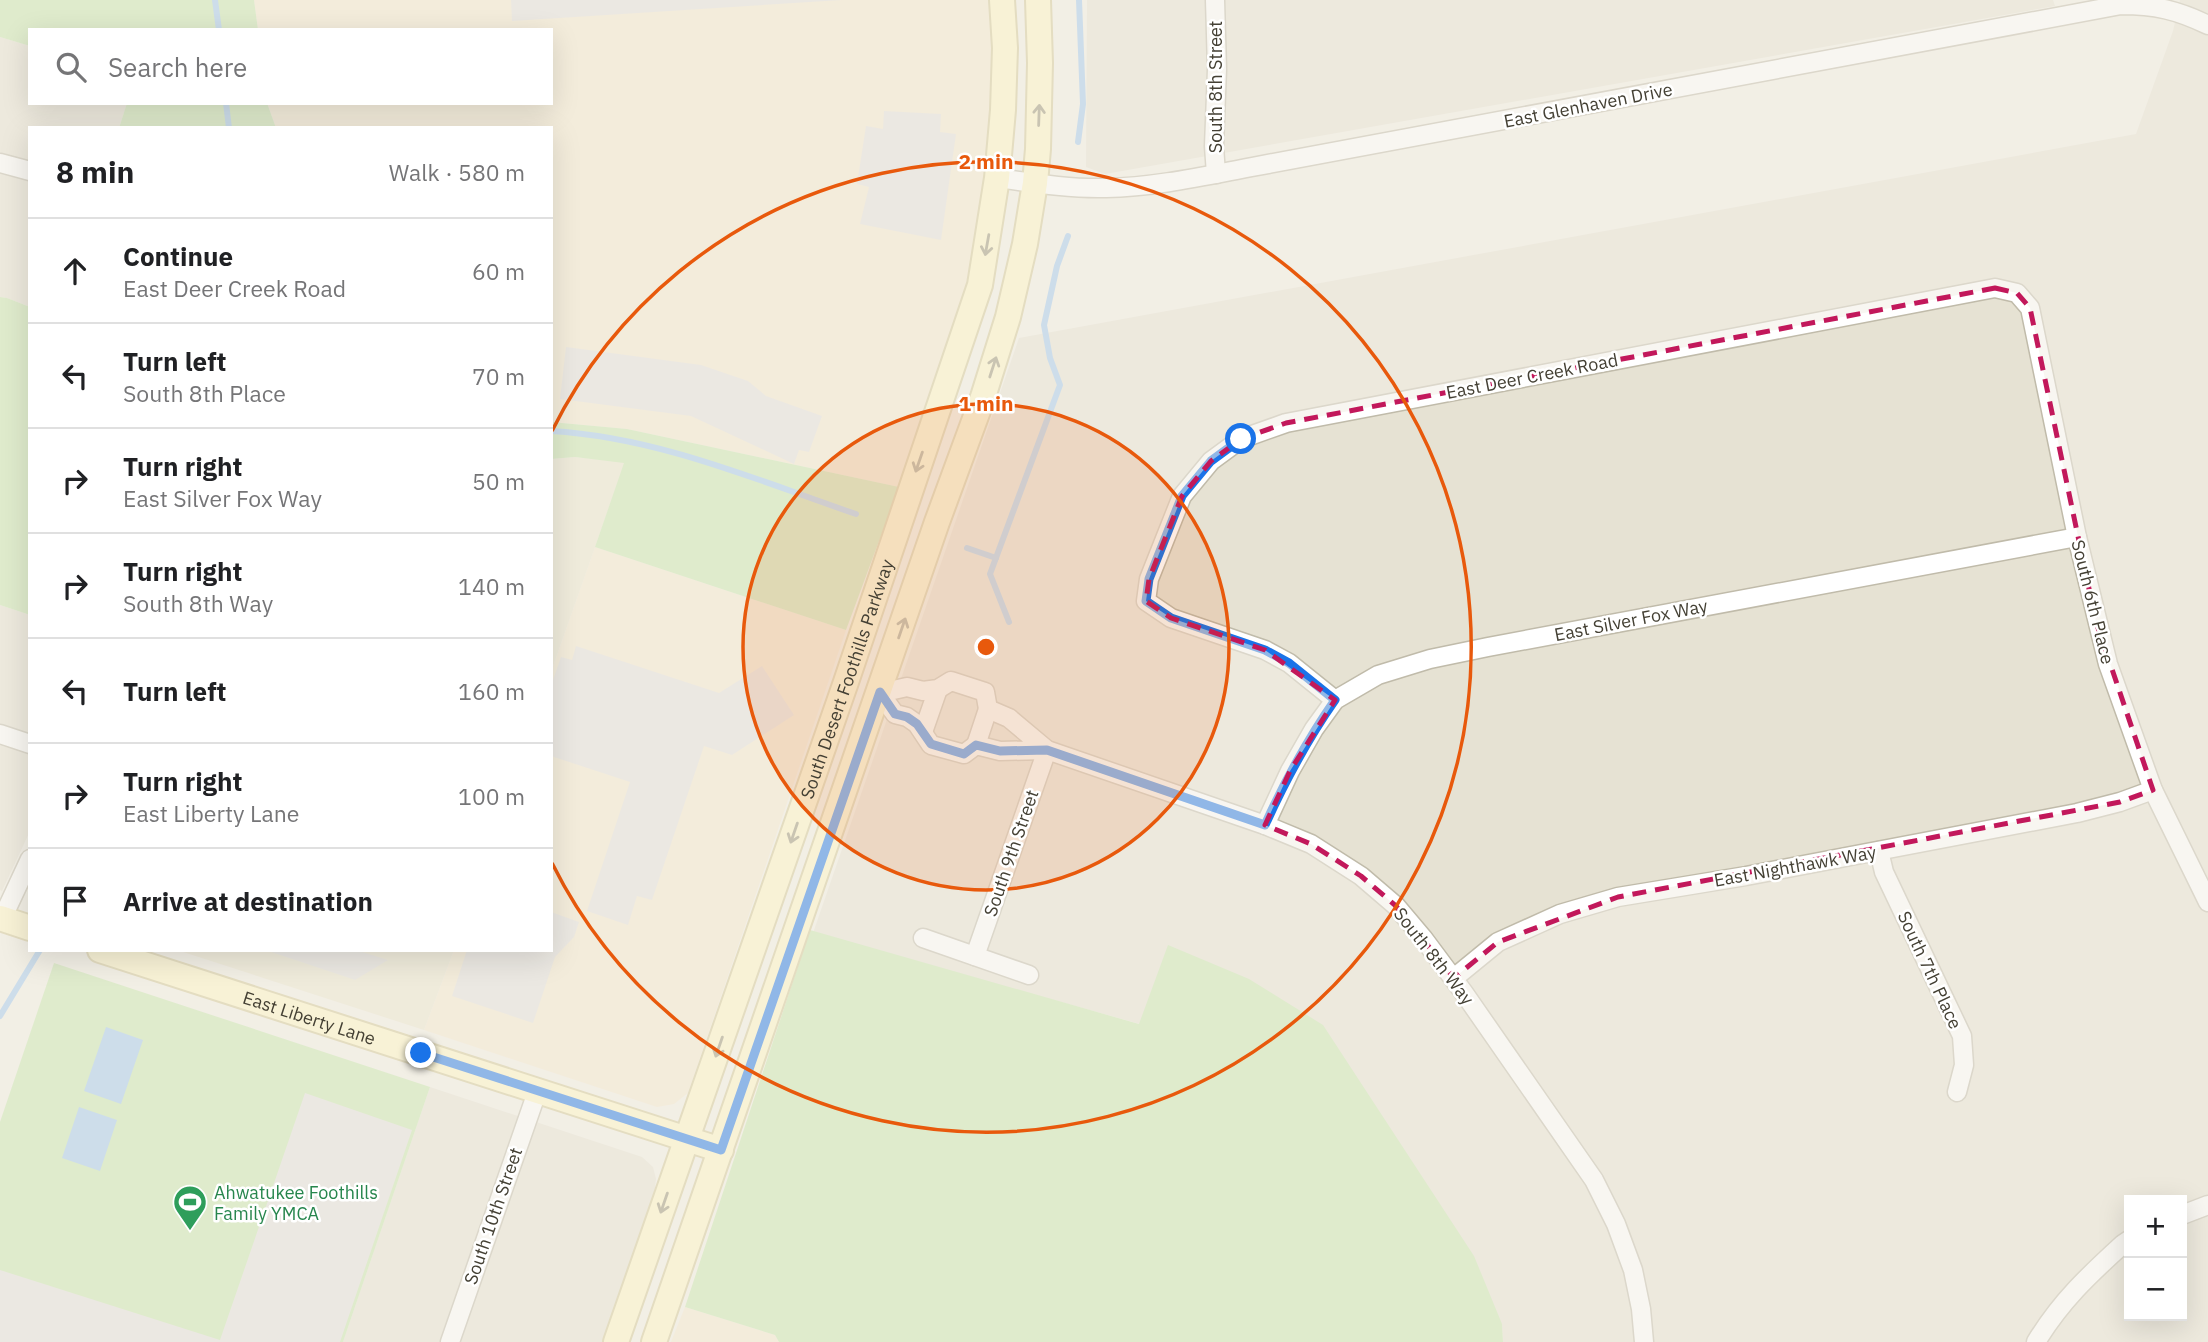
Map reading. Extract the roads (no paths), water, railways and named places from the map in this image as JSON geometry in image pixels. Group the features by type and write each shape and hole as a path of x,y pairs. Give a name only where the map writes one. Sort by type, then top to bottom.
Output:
{"street":[{"name":"South Desert Foothills Parkway","path":"616,1342 837,708 980,285 997,178 1005,69 1002,0"},
{"name":"South Desert Foothills Parkway","path":"654,1342 1009,317 1035,183 1040,63 1038,0"},
{"name":"South 8th Street","path":"1215,0 1216,174"},
{"name":"East Glenhaven Drive","path":"997,178 1103,188 1129,187 1216,174 2120,5 2150,5 2208,24"},
{"path":"0,163 28,170"},
{"name":"East Deer Creek Road","path":"1335,700 1298,670 1265,650 1171,618 1146,601 1149,579 1182,496 1211,461 1241,439 1275,427 1326,415 1995,288 2017,293"},
{"name":"South 6th Place","path":"2017,293 2030,308 2077,537 2108,664 2153,790 2208,902"},
{"name":"East Silver Fox Way","path":"1265,825 1290,771 1314,729 1335,700 1378,675 1430,659 2077,537"},
{"name":"South 8th Way","path":"1047,750 1009,718 988,709 985,692 951,681 938,689 923,691 907,687 880,692 895,714 907,717 917,724 931,744 964,754 976,745 1000,751 1047,750 1265,825 1311,844 1361,876 1396,906 1454,978 1594,1180 1616,1224 1633,1269 1642,1309 1644,1342"},
{"path":"923,732 938,689"},
{"path":"976,745 988,709"},
{"path":"0,734 28,743"},
{"name":"South 9th Street","path":"975,956 1047,750"},
{"name":"East Nighthawk Way","path":"1454,978 1498,942 1560,914 1606,900 2077,813 2153,790"},
{"name":"South 7th Place","path":"1879,851 1884,872 1962,1036 1964,1065 1957,1092"},
{"path":"13,923 28,867"},
{"path":"923,938 1029,975"},
{"name":"East Liberty Lane","path":"106,952 721,1150"},
{"name":"South 10th Street","path":"450,1342 537,1091"},
{"path":"2187,1213 2208,1205"},
{"path":"2036,1342 2052,1316 2079,1284 2124,1244"}],"water":[{"path":"106,1027 143,1040 121,1104 84,1091"},
{"path":"79,1107 117,1120 100,1171 62,1158"}],"waterway":[{"path":"215,0 219,28"},
{"path":"1078,142 1083,104 1079,0"},
{"path":"226,105 229,126"},
{"path":"1009,622 990,574 1060,385 1050,358 1044,325 1057,266 1068,236"},
{"path":"553,431 590,435 668,451 744,474 856,514"},
{"path":"967,548 996,558"},
{"path":"0,1016 39,952"}],"place":[{"name":"Ahwatukee Foothills Family YMCA","path":"190,1232"}]}
